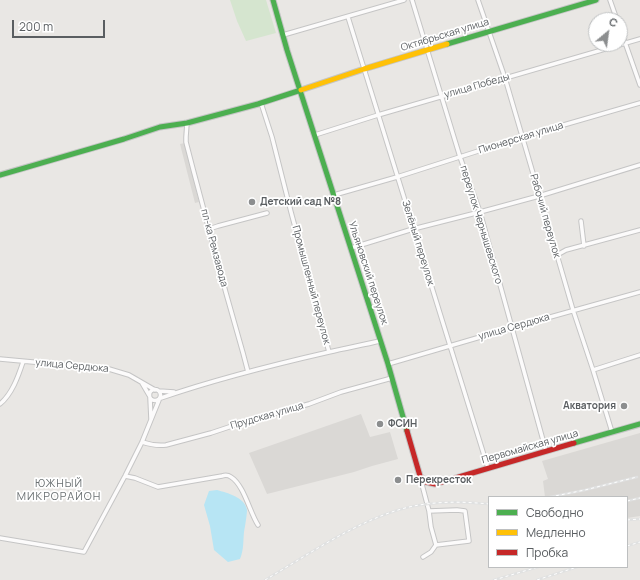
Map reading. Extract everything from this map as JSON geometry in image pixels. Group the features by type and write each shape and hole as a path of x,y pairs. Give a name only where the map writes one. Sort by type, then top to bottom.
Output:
{"main road":[{"name":"Ульяновский переулок","path":"273,0 283,36 388,364 420,476 426,482"},
{"name":"Октябрьская улица","path":"0,175 160,127 187,124 261,103 427,50 596,0"},
{"name":"Первомайская улица","path":"426,482 435,484 640,424"}],"street":[{"path":"283,36 404,0"},
{"name":"переулок Чернышевского","path":"412,0 460,157 480,212 546,451"},
{"name":"Рабочий переулок","path":"478,0 505,78 557,256 612,432"},
{"path":"610,0 614,12"},
{"name":"Зелёный переулок","path":"348,17 488,468"},
{"name":"улица Победы","path":"628,43 640,39"},
{"path":"628,50 640,85"},
{"name":"улица Победы","path":"315,135 442,96 598,52"},
{"name":"Промышленный переулок","path":"261,103 272,137 329,352"},
{"name":"Пионерская улица","path":"334,195 397,177 522,137 640,103"},
{"name":"пл-ка Ремзавода","path":"187,124 186,142 248,372"},
{"path":"351,248 413,229 539,196 640,165"},
{"path":"209,229 267,213"},
{"path":"581,221 584,246"},
{"path":"557,256 566,250 640,230"},
{"name":"улица Сердюка","path":"388,364 640,292"},
{"path":"141,382 154,401 176,392 248,372 380,341"},
{"path":"593,370 640,355"},
{"name":"улица Сердюка","path":"0,359 109,369 129,375 157,390"},
{"path":"0,404 11,391 23,362"},
{"name":"Прудская улица","path":"142,442 159,446 173,443 309,404 341,392 392,378"},
{"path":"151,420 151,392 157,390 176,392"},
{"path":"0,538 84,552 142,442 160,399 161,394 157,390"},
{"path":"125,476 135,478 158,487 227,475 230,476 238,485 248,502 254,519 258,525"},
{"path":"420,476 436,545"},
{"path":"423,557 431,552 436,545 469,541 465,511 429,511"}],"shaded area":[{"path":"185,143 199,202 195,203 180,144"},
{"path":"361,414 370,437 390,432 398,459 354,472 267,494 249,453"},
{"path":"640,433 640,516 628,518 628,496 545,496 543,481 548,479 542,461"}],"green space":[{"path":"230,0 266,0 276,33 246,41"}],"water":[{"path":"217,490 230,494 239,499 246,506 247,510 243,549 240,559 228,562 214,550 210,526 204,505 209,491"}],"railway":[{"path":"555,496 637,477"},
{"path":"628,501 640,498"},
{"path":"265,580 364,523 398,510 443,502 488,504"},
{"path":"628,520 640,519"},
{"path":"628,546 640,542"},
{"path":"494,580 535,568"},
{"path":"537,580 574,568"}],"traffic: fast":[{"path":"273,0 287,50 388,364 407,431"},
{"path":"447,44 596,0"},
{"path":"0,175 160,127 187,123 258,104 301,90"},
{"path":"574,443 640,424"}],"traffic: slow":[{"path":"301,90 447,44"}],"traffic: jam":[{"path":"407,431 420,476 426,482 435,484 574,443"}],"place":[{"name":"Детский сад №8","path":"252,202"},
{"name":"Акватория","path":"624,406"},
{"name":"ФСИН","path":"380,424"},
{"name":"Перекресток","path":"398,480"}],"district":[{"name":"ЮЖНЫЙ МИКРОРАЙОН","path":"59,490"}]}
